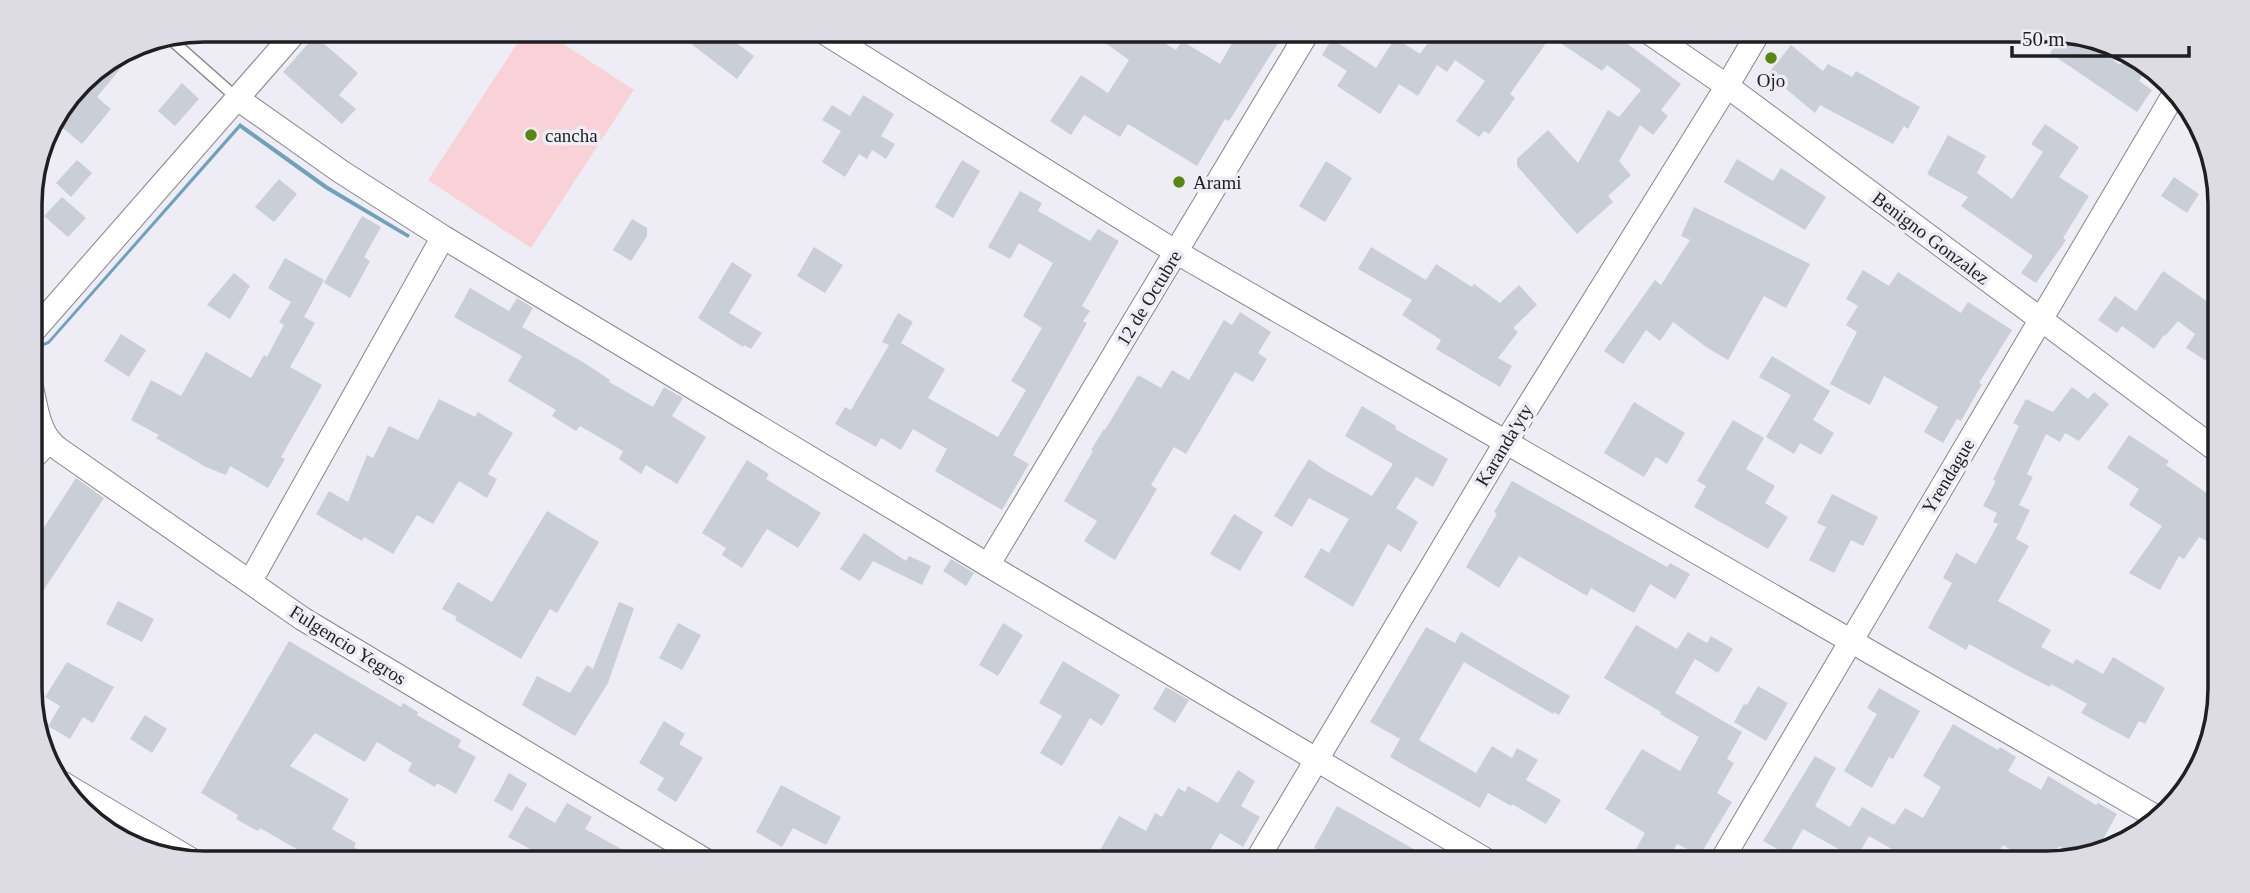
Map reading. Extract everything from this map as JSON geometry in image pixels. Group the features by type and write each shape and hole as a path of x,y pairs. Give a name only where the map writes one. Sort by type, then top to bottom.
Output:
{"street":[{"path":"42,322 287,42"},
{"path":"839,42 1176,252 2150,813"},
{"name":"12 de Octubre","path":"988,565 1302,42"},
{"name":"Benigno Gonzalez","path":"1663,42 1727,86 2208,444"},
{"name":"Karanda'yty","path":"1262,851 1506,442 1753,42"},
{"path":"238,99 340,171 443,237 1471,851"},
{"name":"Yrendague","path":"1727,851 2171,100"},
{"path":"250,582 443,237"},
{"path":"42,427 48,442 42,448"},
{"name":"Fulgencio Yegros","path":"48,442 303,619 690,851"},
{"path":"79,792 171,848"}],"lane":[{"path":"176,44 238,99"}],"shaded area":[{"name":"cancha","path":"518,42 560,42 634,90 531,248 428,180"}],"water":[{"path":"240,123 328,186 410,235 408,238 325,189 240,128 49,344 42,347 42,343 48,341"}],"building":[{"path":"310,42 322,42 358,73 339,95 356,109 342,124 283,72"},
{"path":"689,42 735,42 754,56 737,79"},
{"path":"1104,42 1163,42 1176,50 1184,42 1220,64 1233,42 1278,43 1229,121 1225,119 1197,166 1128,124 1120,137 1084,115 1071,135 1050,121 1081,75 1108,93 1129,60"},
{"path":"1330,42 1337,42 1376,68 1392,42 1401,42 1420,54 1428,42 1547,42 1510,94 1515,98 1489,134 1484,131 1479,137 1456,121 1485,81 1455,60 1447,72 1437,65 1418,96 1399,84 1380,114 1337,86 1347,71 1322,55"},
{"path":"1559,42 1625,42 1681,84 1661,110 1668,116 1653,135 1640,125 1619,161 1631,175 1608,196 1613,202 1577,234 1517,166 1517,159 1548,130 1578,163 1608,110 1619,117 1641,90 1607,65 1602,71"},
{"path":"2058,42 2098,51 2120,65 2122,61 2136,69 2143,74 2139,81 2152,90 2137,112 2050,53"},
{"path":"1791,45 1823,71 1828,64 1852,77 1856,71 1920,107 1908,129 1904,126 1893,144 1820,105 1815,113 1768,74"},
{"path":"125,63 97,97 111,109 82,144 62,127 82,97 97,82"},
{"path":"182,83 199,99 175,126 158,111"},
{"path":"863,95 894,114 881,136 895,144 886,159 872,150 867,159 859,154 845,177 822,162 841,131 822,120 832,105 850,116"},
{"path":"2045,124 2079,147 2059,177 2089,196 2063,238 2066,240 2036,283 2021,273 2033,256 1961,206 1968,197 1927,174 1948,135 1986,156 1977,173 2012,199 2043,152 2031,144"},
{"path":"1737,159 1773,181 1781,168 1826,197 1805,230 1724,182"},
{"path":"77,160 92,173 71,197 56,183"},
{"path":"962,160 980,171 953,218 935,207"},
{"path":"1326,161 1352,178 1325,222 1299,206"},
{"path":"2174,177 2199,194 2187,213 2161,196"},
{"path":"279,179 297,194 274,222 255,207"},
{"path":"1020,191 1042,203 1038,211 1090,241 1098,229 1119,241 1082,306 1090,311 1083,321 1087,323 1013,455 1029,464 1002,510 935,471 947,449 913,429 901,450 881,438 876,447 835,424 845,407 851,410 889,345 882,342 898,313 913,322 901,343 945,369 928,398 998,437 1026,390 1011,381 1042,328 1023,316 1053,263 1019,243 1010,259 988,247"},
{"path":"62,197 86,218 68,237 44,216"},
{"path":"1694,207 1810,264 1786,308 1764,296 1728,360 1673,322 1660,341 1646,330 1623,364 1604,351 1655,280 1661,285 1690,240 1681,236"},
{"path":"362,216 381,227 364,257 370,261 350,298 324,283"},
{"path":"632,219 647,228 647,236 631,261 613,250"},
{"path":"814,247 843,265 825,293 797,276"},
{"path":"1371,247 1426,280 1436,264 1472,287 1474,284 1500,303 1519,285 1537,305 1513,328 1518,332 1498,358 1512,366 1500,387 1436,349 1441,340 1402,315 1412,300 1358,269"},
{"path":"285,258 324,280 304,317 315,323 290,367 322,385 281,457 285,459 268,488 230,466 226,475 206,467 156,438 159,435 131,420 151,380 181,396 206,352 251,378 264,355 267,357 284,325 279,322 291,302 268,288"},
{"path":"732,262 752,275 729,313 762,333 751,349 744,345 743,347 698,318"},
{"path":"1863,270 1889,286 1898,272 1961,313 1968,302 2012,330 1979,383 1982,384 1961,421 1957,419 1943,443 1924,432 1938,407 1884,376 1870,405 1830,384 1857,332 1846,325 1858,306 1846,299"},
{"path":"2163,271 2208,302 2208,362 2186,348 2195,334 2178,321 2154,349 2122,326 2117,333 2098,320 2115,296 2136,311"},
{"path":"234,273 250,286 230,319 207,305"},
{"path":"470,288 509,311 517,298 533,308 522,327 653,407 664,387 683,398 672,416 706,437 677,484 646,465 641,474 619,459 623,451 580,426 576,431 552,416 556,410 508,381 522,356 454,317"},
{"path":"1240,312 1271,332 1258,353 1267,359 1253,382 1235,372 1186,454 1174,447 1151,485 1157,489 1115,560 1084,541 1097,521 1064,501 1093,451 1091,450 1138,375 1161,388 1172,370 1189,380 1224,320 1232,325"},
{"path":"121,334 146,350 129,377 104,361"},
{"path":"1772,356 1830,391 1813,420 1834,433 1821,455 1800,443 1794,454 1766,437 1791,395 1759,377"},
{"path":"2072,387 2088,399 2094,392 2109,404 2079,441 2065,433 2060,442 2046,434 2027,474 2033,477 2019,505 2030,510 2016,539 2029,546 1998,601 2051,630 2041,647 2073,664 2076,659 2103,674 2113,657 2165,688 2145,724 2139,721 2129,739 2081,713 2087,704 2051,684 2050,687 1969,644 1966,650 1928,628 1952,583 1943,578 1956,553 1976,564 1998,524 1993,522 1997,513 1983,506 2019,426 2013,423 2026,399 2053,412"},
{"path":"439,399 475,417 478,412 513,433 488,474 497,479 487,498 459,481 433,524 417,515 393,554 364,537 362,541 316,514 329,491 348,502 367,455 373,458 389,426 418,440"},
{"path":"1634,402 1685,433 1667,464 1656,457 1644,477 1604,453"},
{"path":"1362,406 1396,426 1395,429 1448,459 1433,487 1416,477 1396,508 1418,522 1401,552 1388,544 1353,607 1304,577 1321,548 1329,553 1349,519 1309,498 1292,527 1274,516 1309,459 1372,496 1393,464 1345,436"},
{"path":"1733,420 1764,438 1746,469 1775,486 1765,503 1788,517 1768,549 1694,507 1706,486 1697,481"},
{"path":"2129,435 2169,461 2166,465 2208,494 2208,542 2199,537 2184,559 2179,556 2160,590 2129,573 2162,526 2129,505 2139,489 2107,468"},
{"path":"747,460 769,474 766,479 821,513 798,548 767,529 742,568 722,555 726,548 702,533"},
{"path":"76,478 104,498 42,593 42,531"},
{"path":"1512,481 1667,567 1670,563 1690,574 1675,599 1650,584 1634,613 1591,588 1587,596 1519,556 1499,588 1466,567 1497,514 1494,512"},
{"path":"1832,494 1878,517 1863,546 1851,540 1834,573 1809,560 1826,527 1817,523"},
{"path":"547,511 599,542 557,613 550,609 521,659 455,620 457,617 442,609 458,582 492,602"},
{"path":"1234,514 1263,532 1240,571 1210,554"},
{"path":"864,533 906,561 909,556 931,566 922,585 873,561 860,581 840,569"},
{"path":"951,559 974,573 966,586 943,571"},
{"path":"118,601 154,619 142,642 106,624"},
{"path":"619,602 634,608 608,683 575,736 522,705 537,676 570,693 587,665 593,669"},
{"path":"678,623 701,635 682,670 659,658"},
{"path":"1003,623 1023,635 998,676 979,665"},
{"path":"1636,625 1677,649 1688,632 1707,643 1711,636 1733,649 1718,673 1695,659 1675,693 1742,732 1727,759 1734,763 1717,793 1732,802 1702,851 1692,851 1677,844 1673,851 1635,851 1645,833 1605,809 1642,749 1680,771 1699,737 1604,678"},
{"path":"1426,627 1455,643 1461,632 1570,696 1559,715 1554,712 1553,714 1464,662 1419,740 1476,773 1492,746 1512,758 1517,748 1538,760 1526,780 1561,800 1546,824 1488,793 1480,808 1390,757 1400,739 1370,722"},
{"path":"289,641 401,707 403,703 418,712 417,715 461,740 458,747 476,757 456,794 437,783 435,787 408,771 412,763 377,742 365,762 315,733 290,766 349,799 332,829 356,843 354,847 360,851 300,851 260,828 258,831 236,819 238,815 201,793"},
{"path":"1063,661 1120,695 1102,726 1090,718 1062,766 1040,753 1062,716 1039,703"},
{"path":"67,662 114,687 93,723 83,717 70,739 48,726 60,706 45,697"},
{"path":"1758,686 1788,703 1766,741 1734,722"},
{"path":"1166,687 1189,700 1175,723 1153,709"},
{"path":"1879,688 1920,711 1893,759 1889,757 1872,788 1844,771 1877,714 1867,708"},
{"path":"145,715 167,729 152,753 130,739"},
{"path":"664,721 685,734 679,744 703,758 676,802 657,790 664,778 639,763"},
{"path":"1953,724 1998,750 2000,747 2016,757 2008,771 2041,790 2048,776 2096,805 2098,803 2117,814 2102,841 2065,850 2059,846 2056,851 2013,851 2003,845 1999,851 1895,851 1869,836 1861,851 1842,851 1803,829 1790,851 1781,851 1763,841 1815,756 1836,768 1815,806 1850,827 1862,807 1894,825 1905,808 1923,818 1941,787 1923,776"},
{"path":"1238,770 1255,781 1241,806 1260,817 1243,847 1220,833 1210,851 1100,851 1119,816 1146,831 1155,813 1162,817 1178,788 1185,792 1188,786 1218,803"},
{"path":"509,773 527,784 512,811 494,801"},
{"path":"781,785 841,817 826,845 793,828 782,847 756,832"},
{"path":"567,803 592,817 585,829 625,851 534,851 508,837 526,806 555,823"},
{"path":"1337,806 1417,851 1320,851 1314,848"}],"place":[{"name":"Ojo","path":"1771,58"},
{"name":"cancha","path":"531,135"},
{"name":"Arami","path":"1179,182"}]}
